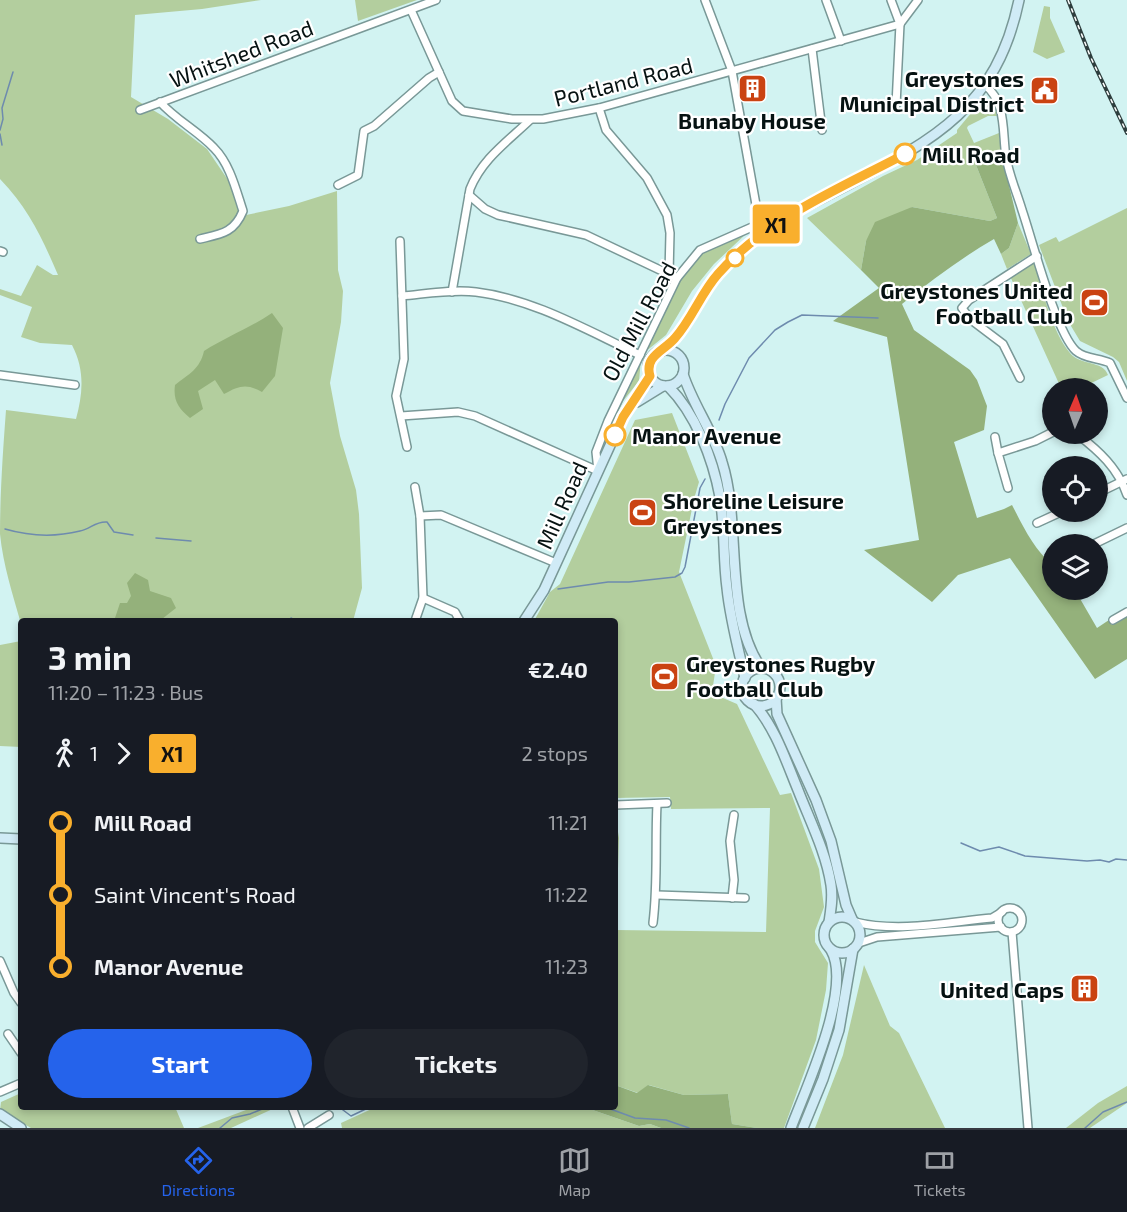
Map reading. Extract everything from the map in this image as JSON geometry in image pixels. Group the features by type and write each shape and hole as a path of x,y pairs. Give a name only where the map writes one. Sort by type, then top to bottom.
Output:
{"main road":[{"path":"791,1128 815,1071 827,1033 835,992 836,957 825,942 824,936 832,905 831,885 811,820 772,730 763,714 747,699 743,691 745,678 729,609 720,497 713,468 693,421 676,393 666,386 657,384 650,376 649,363 684,326 718,274 761,229 917,147 945,128 973,101 985,85 1009,36 1019,0"},
{"path":"679,356 684,326"},
{"path":"662,351 671,351 679,356 683,363 683,374 687,387 712,436 722,462 732,513 737,594 750,649 761,668"},
{"path":"666,386 676,383 683,374"},
{"name":"Mill Road","path":"526,618 544,590 623,417 650,376"},
{"name":"Mill Road","path":"633,405 666,386"},
{"path":"745,678 752,670 761,668 771,671 777,677 780,686 776,698 777,714 816,800 831,841 846,905 861,933 856,946 839,1030 823,1079 803,1128"},
{"path":"754,704 767,704 776,698"},
{"path":"0,838 18,839"},
{"path":"829,922 840,916 854,921"},
{"path":"831,950 842,953 856,946"},
{"path":"0,1114 21,1128"}],"street":[{"name":"Whitshed Road","path":"140,110 436,0"},
{"path":"705,0 732,71 761,229"},
{"path":"826,0 841,41"},
{"path":"891,0 900,24 896,105"},
{"path":"900,24 918,0"},
{"name":"Portland Road","path":"411,10 452,101 463,111 530,120 543,120 599,108 900,24"},
{"path":"812,49 822,130"},
{"path":"338,185 358,175 364,131 374,126 439,72"},
{"path":"985,85 992,90 998,100 1005,129 1006,158 1065,336 1077,352 1086,357 1110,363 1127,398"},
{"name":"Whitshed Road","path":"160,102 172,115 215,149 230,174 243,212 238,223 231,229 200,239"},
{"path":"599,108 606,130 647,178 667,215 670,233 669,274"},
{"path":"452,292 469,195 475,176 486,161 530,120"},
{"path":"469,195 485,209 498,216 586,235 677,278"},
{"name":"Old Mill Road","path":"598,471 596,452 623,388 677,278 700,250 761,229"},
{"path":"400,241 404,359 396,396 407,447"},
{"path":"1020,378 1003,344 970,319 962,308 969,300 1037,256"},
{"path":"402,296 474,291 515,300 558,316 640,355"},
{"path":"0,375 75,385"},
{"path":"400,416 458,412 475,416 598,471"},
{"path":"995,437 1008,488"},
{"path":"999,453 1042,438"},
{"path":"1088,444 1125,480 1127,495"},
{"path":"1108,488 1125,480"},
{"path":"416,487 420,516 423,598 416,618"},
{"path":"420,516 441,515 556,563"},
{"path":"1036,524 1042,521"},
{"path":"1108,537 1127,528"},
{"path":"423,598 455,612 458,618"},
{"path":"1113,620 1127,612"},
{"path":"618,805 667,803"},
{"path":"653,924 657,895 655,837 657,804"},
{"path":"732,898 734,880 730,841 734,815"},
{"path":"657,895 745,898"},
{"path":"854,921 875,927 893,927 992,918 1002,912 1013,908 1021,915 1021,926 1012,932 1005,931 998,919 1002,912"},
{"path":"856,946 877,937 898,934 1001,927"},
{"path":"1012,932 1028,1128"},
{"path":"0,961 18,999"},
{"path":"8,1034 18,1049"},
{"path":"0,1092 18,1084"},
{"path":"293,1110 300,1128"},
{"path":"308,1128 329,1115"}],"green space":[{"path":"0,0 261,0 202,9 135,15 131,97 168,119 207,149 245,205 246,215 289,206 337,191 338,270 343,291 341,322 330,383 340,436 356,490 359,514 362,588 354,618 19,618 6,568 0,534 6,410 76,419 82,382 79,363 72,345 40,343 21,337 32,307 0,295 0,289 21,296 37,265 53,275 58,275 34,224 19,201 0,179"},
{"path":"355,0 417,0 358,21"},
{"path":"1044,6 1050,7 1050,18 1065,52 1047,59 1033,52"},
{"path":"987,99 993,102 997,116 988,116 967,128 974,143 999,133 1002,156 976,165 997,218 990,221 912,207 866,241 861,270 807,218 917,160 957,133 957,130 982,100"},
{"path":"1002,156 1018,223 1009,248 1001,254 994,239 946,270 902,304 914,330 970,370 977,380 987,406 984,430 954,442 977,518 1012,505 1042,554 1042,600 1081,600 1097,628 1109,620 1112,625 1127,616 1127,659 1095,679 1010,558 958,575 932,602 864,550 919,540 887,337 833,321 879,288 861,270 866,241 875,222 912,207 990,221 997,218 976,165"},
{"name":"Greystones United Football Club","path":"1127,208 1127,381 1119,362 1080,341 1068,321 1039,245 1056,237 1059,242"},
{"path":"1018,223 1031,254 1007,269 1001,254 1009,248"},
{"path":"748,232 714,264 692,291 666,335 645,352 641,359 639,381 623,401 603,446 601,445 607,426 687,267 701,252"},
{"path":"1034,262 1048,309 1063,344 1074,357 1101,367 1108,375 1102,378 1056,378 1010,276"},
{"path":"272,313 283,328 275,376 262,392 251,387 243,387 224,394 215,380 198,391 203,409 190,418 177,403 175,385 197,367 204,351"},
{"path":"672,413 699,482 679,572 716,666 713,686 716,695 737,704 780,795 791,793 819,869 824,907 815,931 815,942 828,963 826,990 816,1040 784,1128 757,1128 732,1124 728,1094 684,1095 649,1085 638,1093 618,1086 618,930 766,932 770,808 671,809 670,797 618,798 618,618 536,618 550,592 560,584 635,420"},
{"path":"135,573 148,580 150,591 171,598 176,608 163,618 115,618 120,603 127,603 131,596 127,583"},
{"path":"18,642 18,747 0,746 0,645"},
{"path":"864,965 890,1026 899,1033 945,1128 815,1128 843,1055"},
{"path":"648,1085 684,1095 728,1094 732,1124 757,1128 661,1128 650,1124 639,1126 593,1110 618,1110 618,1086 637,1093"},
{"path":"1127,1086 1127,1103 1090,1128 1066,1128 1098,1103"},
{"path":"18,1094 18,1110 176,1110 184,1128 31,1128 0,1110 1,1102"},
{"path":"246,1110 270,1110 231,1128 198,1128"},
{"path":"369,1110 593,1110 639,1126 650,1124 661,1128 342,1128 341,1123"}],"waterway":[{"path":"0,130 3,119 2,108 13,72"},
{"path":"0,134 2,145"},
{"path":"719,420 749,358 775,330 802,315 878,318"},
{"path":"558,589 608,582 675,577 682,573 700,488 705,479"},
{"path":"5,529 52,535 84,530 107,522 114,532 133,535"},
{"path":"156,538 191,541"},
{"path":"961,843 980,851 999,847 1025,856 1109,862 1116,859 1127,860"},
{"path":"1085,1128 1103,1112 1127,1102"},
{"path":"220,1128 232,1118 260,1110"},
{"path":"343,1110 351,1116 364,1110"},
{"path":"613,1110 635,1118 666,1120 689,1128"}],"railway":[{"path":"1068,0 1091,58 1127,133"}],"bus line":[{"name":"X1","path":"615,435 623,417 650,376 648,367 651,359 675,338 718,274 762,233 796,212 905,154"}],"place":[{"name":"Bunaby House","path":"752,88"},
{"name":"Greystones Municipal District","path":"1045,91"},
{"name":"Mill Road","path":"905,154"},
{"name":"Greystones United Football Club","path":"1094,303"},
{"name":"Manor Avenue","path":"615,435"},
{"name":"Shoreline Leisure Greystones","path":"642,513"},
{"name":"Greystones Rugby Football Club","path":"665,676"},
{"name":"United Caps","path":"1085,989"}]}
